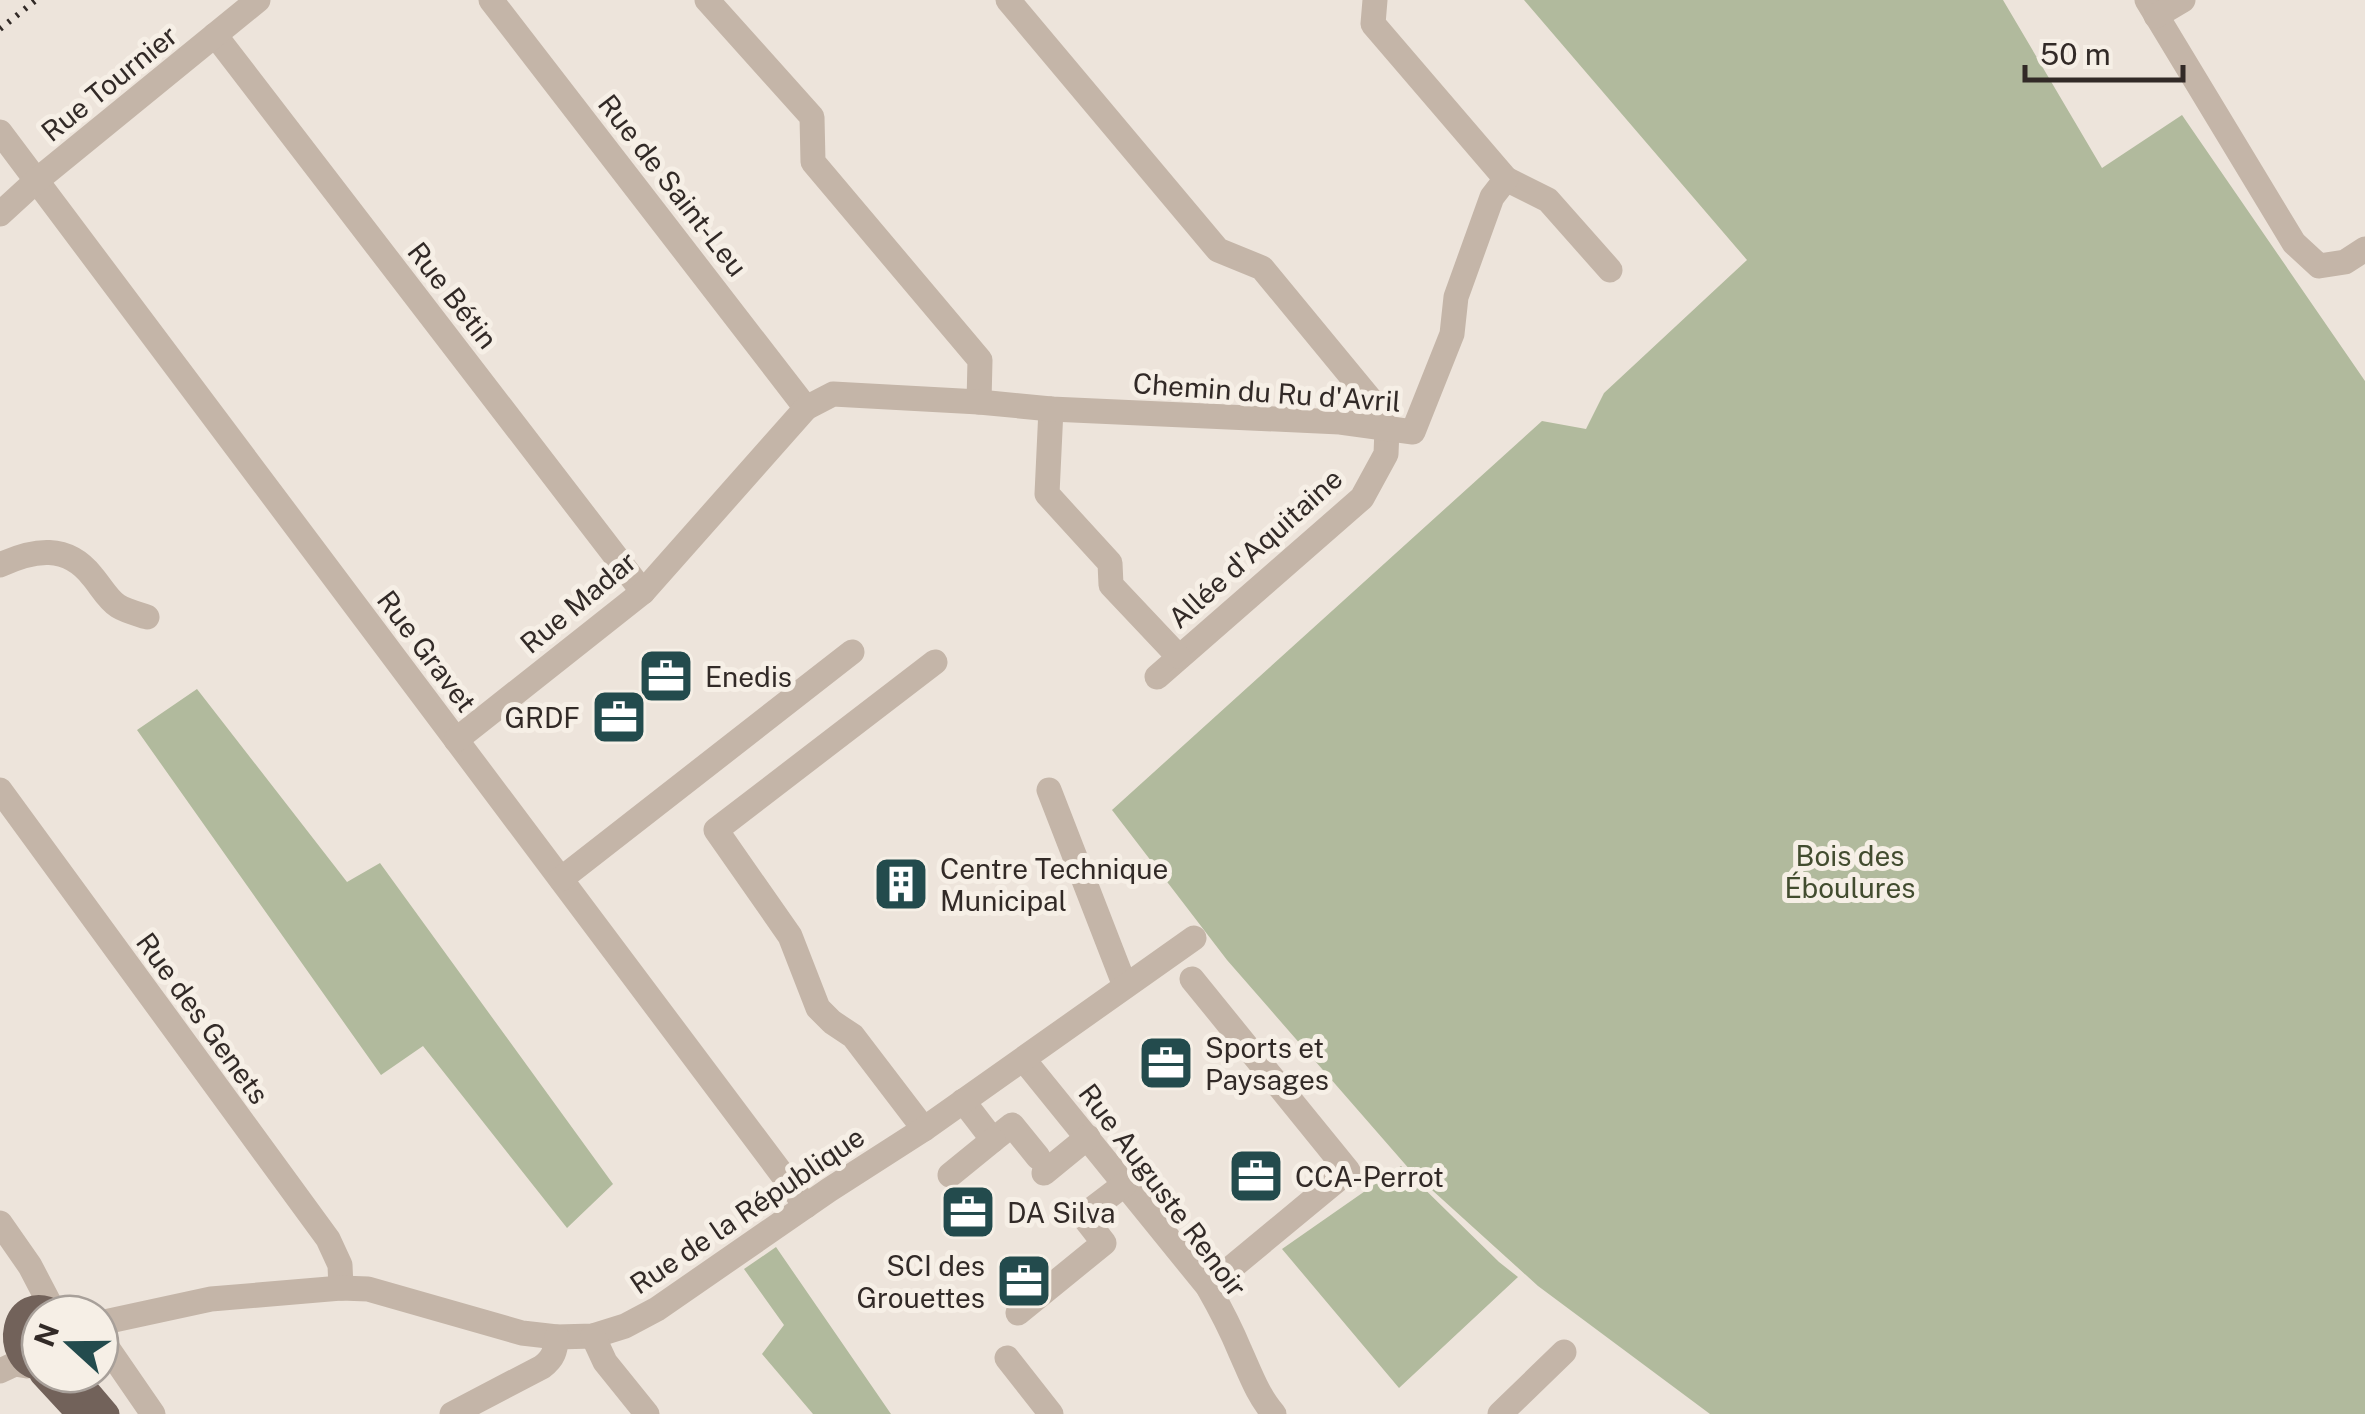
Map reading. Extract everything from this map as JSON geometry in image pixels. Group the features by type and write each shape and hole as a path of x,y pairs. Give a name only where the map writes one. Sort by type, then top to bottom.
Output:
{"main road":[{"path":"61,1394 79,1414"},
{"path":"90,1394 107,1414"}],"street":[{"name":"Rue Tournier","path":"0,214 258,0"},
{"name":"Rue de Saint-Leu","path":"491,0 806,408"},
{"path":"707,0 812,118 814,162 980,360 978,402"},
{"path":"1008,0 1218,250 1262,268 1370,398 1388,429"},
{"path":"1374,0 1373,24 1506,179 1548,200 1610,270"},
{"path":"2183,0 2152,8 2294,243 2318,266 2345,262 2365,249"},
{"name":"Rue Bétin","path":"214,35 643,592"},
{"name":"Rue Gravet","path":"0,132 806,1206"},
{"name":"Chemin du Ru d'Avril","path":"806,408 832,394 1340,422 1413,432 1452,334 1456,297 1492,197 1506,179"},
{"name":"Rue Madar","path":"456,740 643,592 806,408"},
{"name":"Allée d'Aquitaine","path":"1052,409 1048,494 1110,563 1111,585 1178,656"},
{"name":"Allée d'Aquitaine","path":"1157,677 1362,498 1386,454 1388,429"},
{"path":"0,565 23,554 68,556 82,562 116,606 148,617"},
{"path":"560,879 852,652"},
{"path":"924,1129 854,1036 818,1008 790,936 716,830 935,662"},
{"name":"Rue des Genets","path":"0,790 328,1239 340,1265 341,1288"},
{"path":"1049,790 1124,986"},
{"name":"Rue de la République","path":"120,1319 211,1299 368,1288 522,1333 593,1336 625,1326 657,1309 924,1129 1194,938"},
{"path":"1192,980 1348,1171 1208,1288"},
{"name":"Rue Auguste Renoir","path":"1024,1060 1208,1288 1253,1381 1274,1414"},
{"path":"963,1102 993,1140"},
{"path":"950,1174 1012,1124 1041,1165 1088,1137"},
{"path":"1069,1206 1120,1177"},
{"path":"1018,1312 1104,1243 1083,1216 1120,1177"},
{"path":"0,1223 45,1294"},
{"path":"30,1266 31,1294"},
{"path":"593,1336 606,1362 647,1414"},
{"path":"452,1414 552,1360 557,1337"},
{"path":"1500,1414 1564,1352"},
{"path":"1020,1361 1051,1414"},
{"path":"120,1366 153,1414"},
{"path":"1520,1394 1539,1414"}],"green space":[{"name":"Bois des Éboulures","path":"1524,0 2003,0 2102,168 2182,115 2365,381 2365,1414 1710,1414 1538,1286 1411,1171 1227,960 1112,810 1542,421 1586,429 1604,393 1747,260"},
{"path":"197,689 347,882 380,863 613,1184 567,1228 423,1046 381,1075 137,730"},
{"path":"1401,1166 1518,1277 1399,1388 1282,1249"},
{"path":"776,1247 891,1414 813,1414 762,1354 784,1325 744,1269"}],"railway":[{"path":"0,29 36,0"}],"place":[{"name":"Enedis","path":"666,676"},
{"name":"GRDF","path":"619,717"},
{"name":"Centre Technique Municipal","path":"901,884"},
{"name":"Sports et Paysages","path":"1166,1063"},
{"name":"CCA-Perrot","path":"1256,1176"},
{"name":"DA Silva","path":"968,1212"},
{"name":"SCI des Grouettes","path":"1024,1281"}]}
